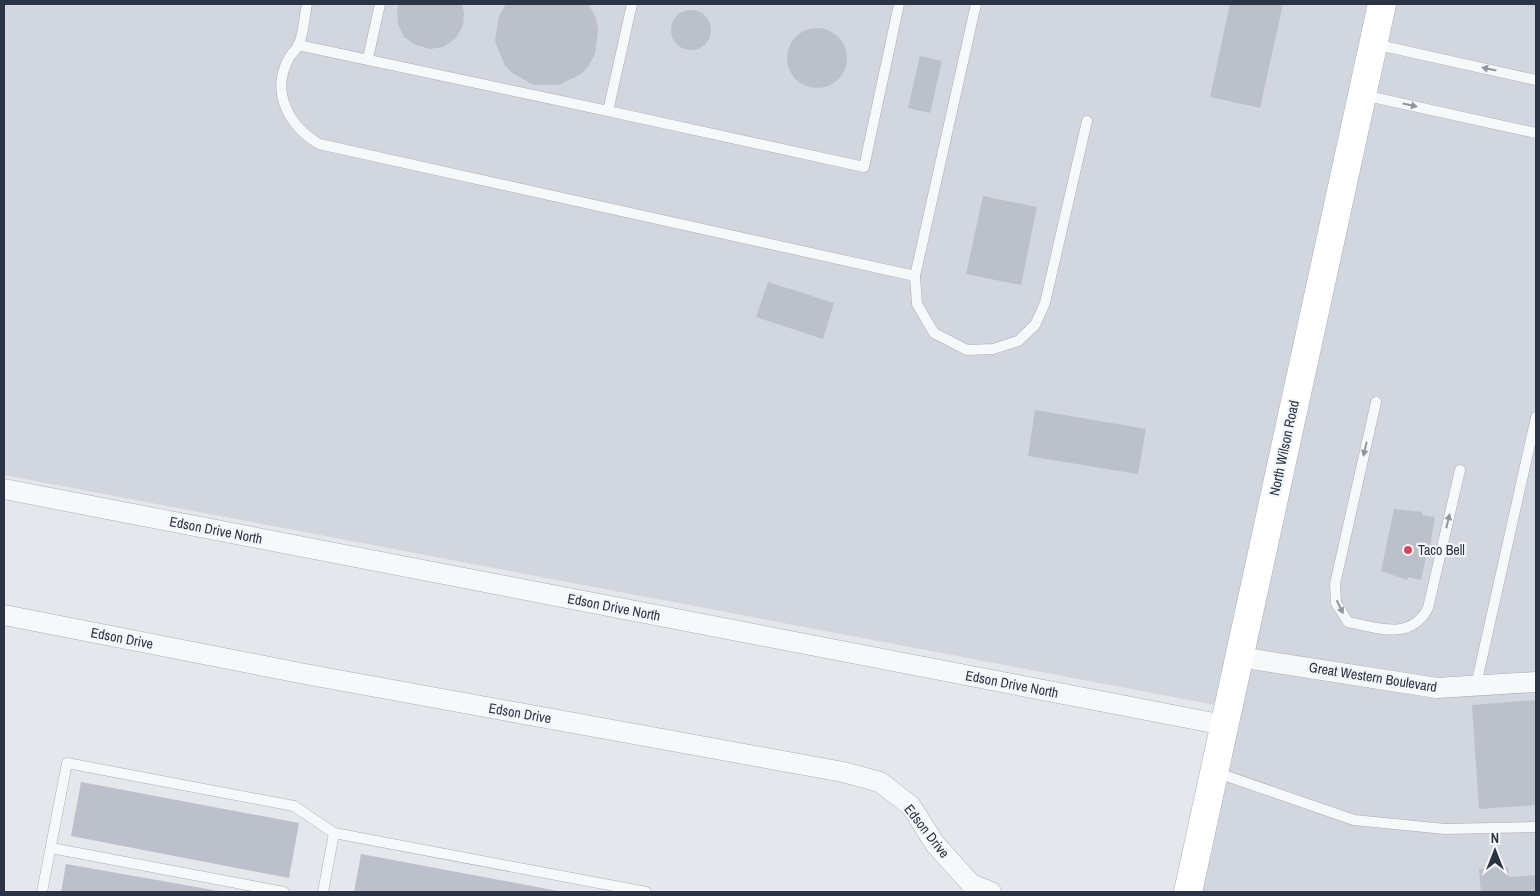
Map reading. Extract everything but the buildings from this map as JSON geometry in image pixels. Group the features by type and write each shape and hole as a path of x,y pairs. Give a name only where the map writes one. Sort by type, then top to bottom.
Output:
{"main road":[{"name":"North Wilson Road","path":"1188,892 1382,4"}],"street":[{"name":"Edson Drive North","path":"4,489 1224,725"},
{"name":"Edson Drive","path":"4,615 305,674 852,774 880,782 910,806 935,844 971,884 991,892"},
{"name":"Great Western Boulevard","path":"1239,657 1437,688 1536,682"}],"lane":[{"path":"307,4 298,45 288,59 283,74 281,92 285,108 293,122 304,135 319,144 915,276"},
{"path":"368,58 380,4"},
{"path":"608,111 632,4"},
{"path":"298,45 368,58 864,166 899,4"},
{"path":"976,4 915,276 917,304 934,333 967,350 994,349 1018,340 1035,325 1045,303 1087,121"},
{"path":"1374,44 1536,80"},
{"path":"1362,95 1536,133"},
{"path":"1376,402 1335,584 1336,603 1348,622 1389,630 1410,627 1422,621 1428,608 1460,470"},
{"path":"1476,685 1536,417"},
{"path":"42,892 67,763 294,806 334,834 646,892"},
{"path":"1214,771 1354,820 1445,829 1536,827"},
{"path":"323,892 334,834"},
{"path":"51,848 284,892"}],"shaded area":[{"path":"4,4 1536,4 1536,892 1194,892 1231,708 4,475"}],"place":[{"name":"Taco Bell","path":"1408,550"}]}
